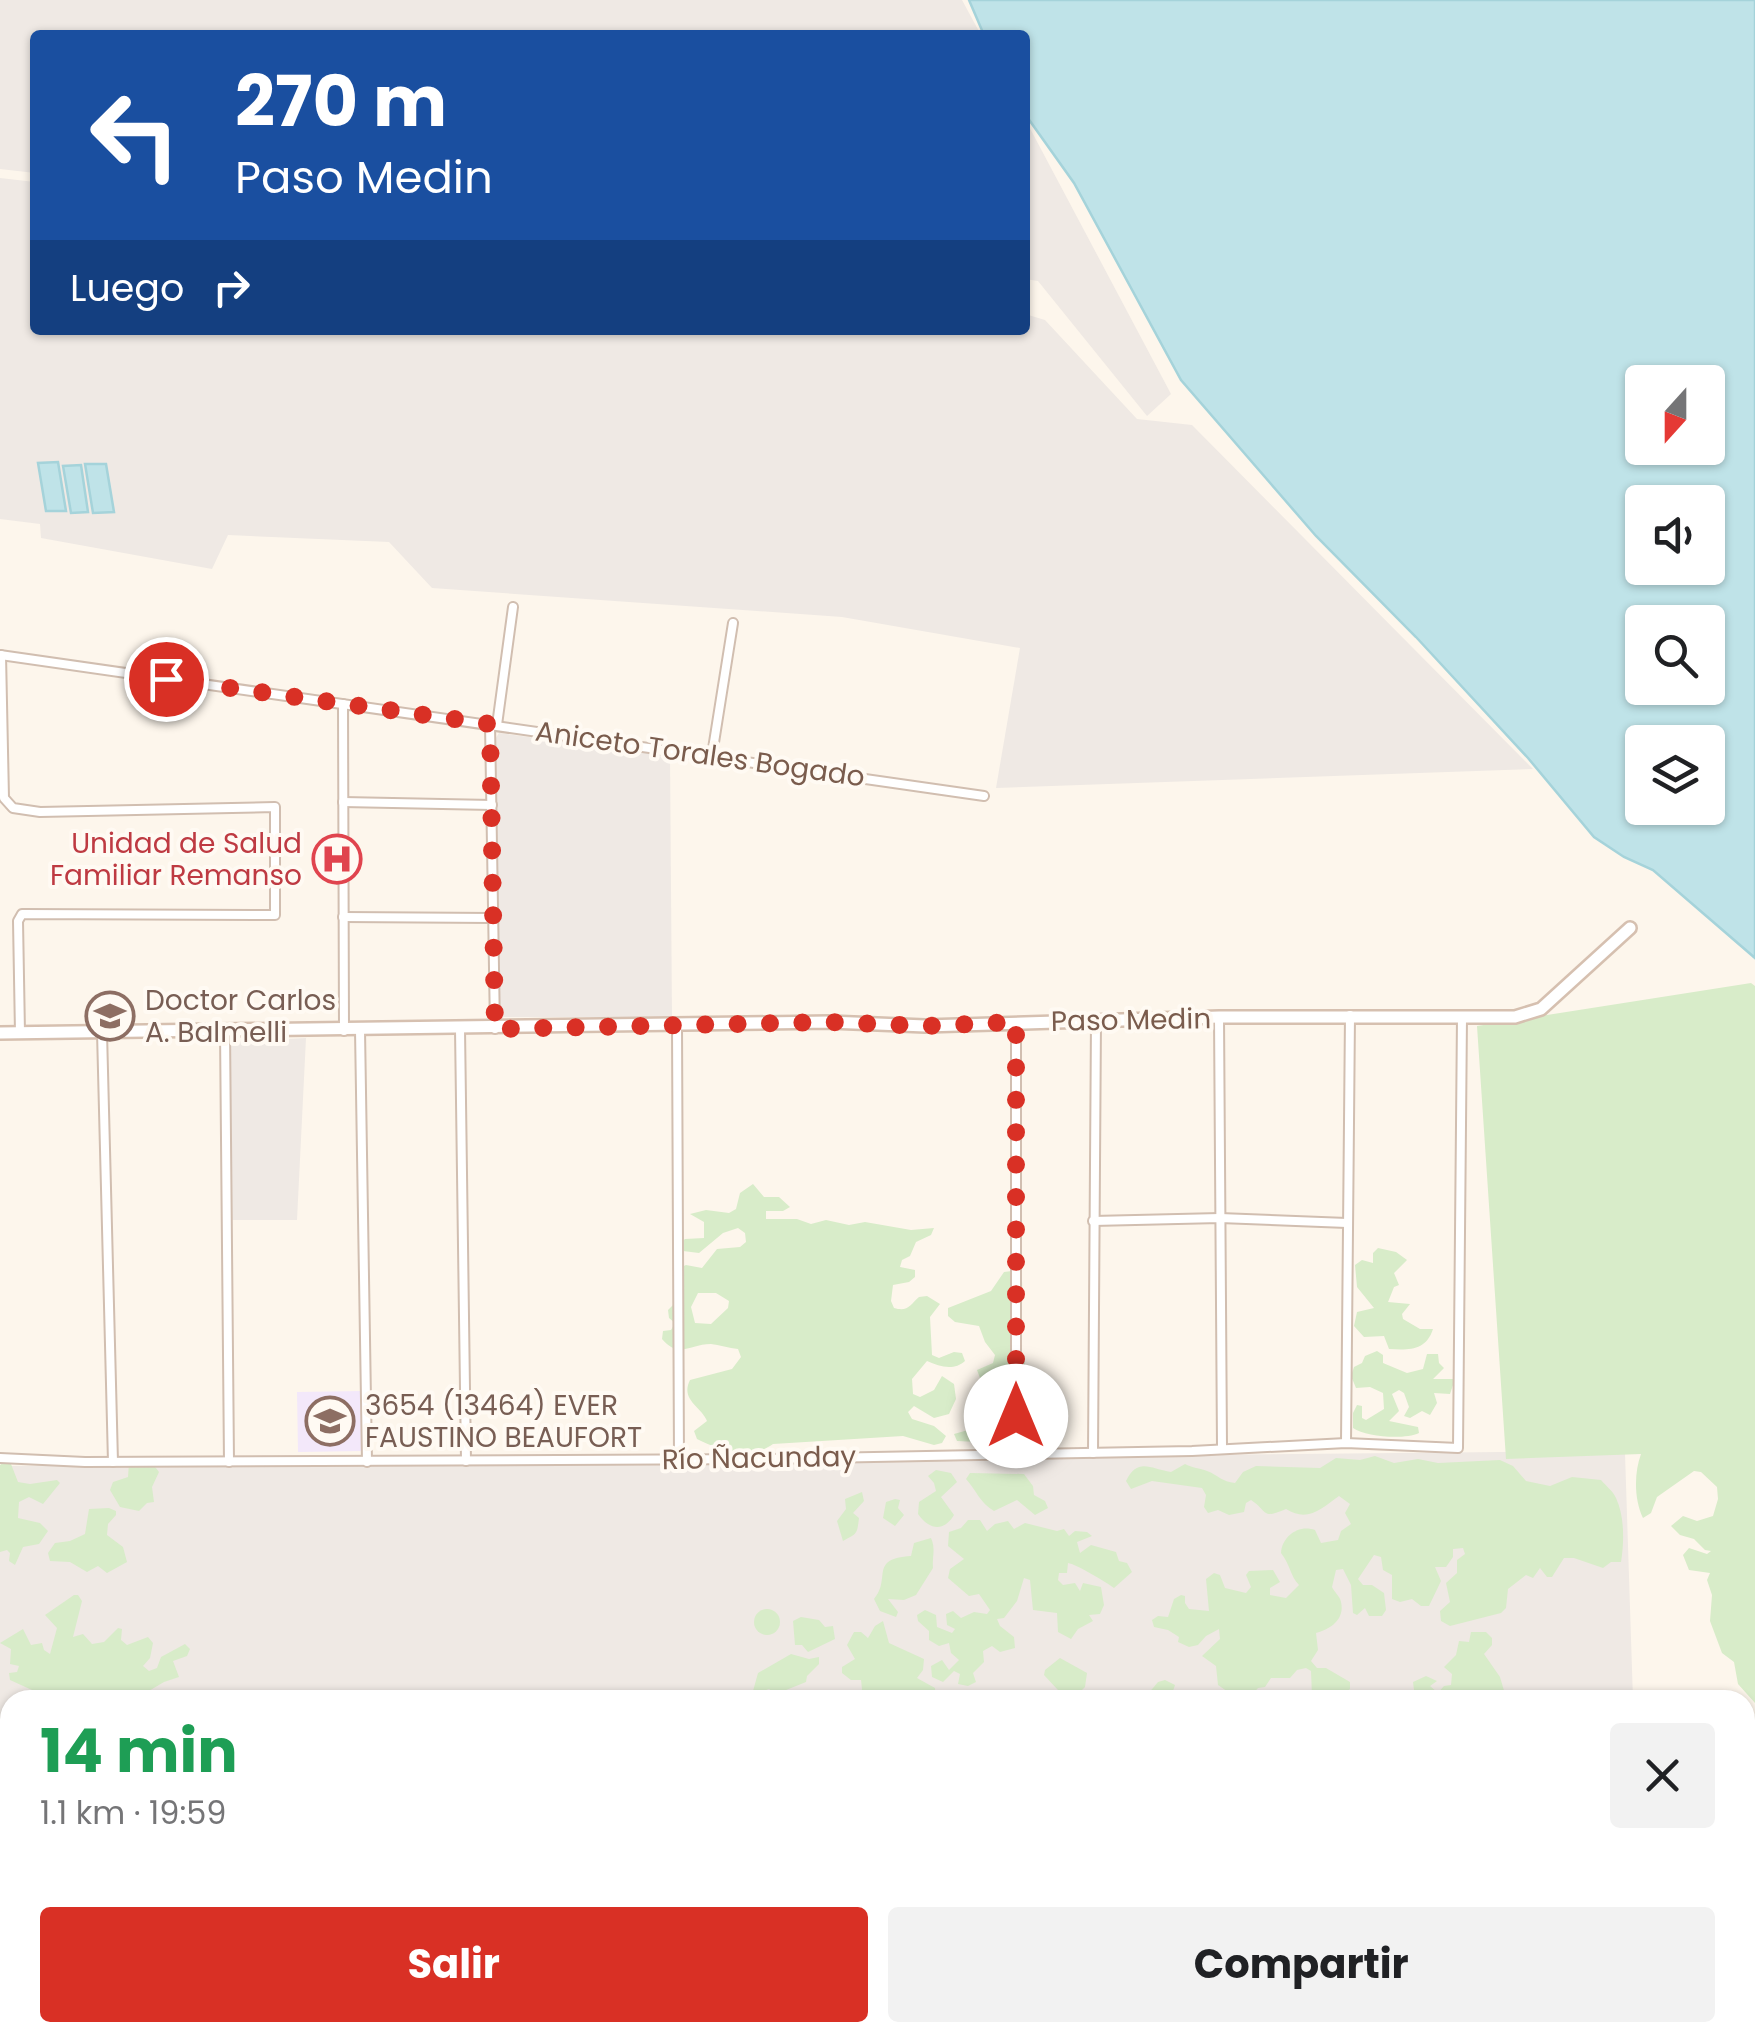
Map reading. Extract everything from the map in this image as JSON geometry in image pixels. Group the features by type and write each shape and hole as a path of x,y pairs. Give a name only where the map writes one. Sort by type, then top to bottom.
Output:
{"street":[{"path":"495,1029 493,725 514,606"},
{"path":"712,756 733,624"},
{"path":"0,655 4,798 14,808 40,812 275,806 275,915 40,913 19,917 20,1033"},
{"name":"Aniceto Torales Bogado","path":"0,655 984,796"},
{"path":"343,704 344,1030"},
{"path":"343,802 492,805"},
{"path":"344,917 494,918"},
{"name":"Paso Medin","path":"0,1033 830,1022 926,1026 1219,1017 1515,1017 1541,1008 1630,928"},
{"path":"1346,1442 1350,1016"},
{"path":"1219,1017 1222,1447"},
{"name":"Río Ñacunday","path":"0,1458 366,1462 1016,1456 1346,1442 1458,1448 1462,1017"},
{"path":"1093,1452 1096,1020"},
{"path":"1016,1022 1016,1456"},
{"path":"678,1026 680,1459"},
{"path":"460,1029 466,1461"},
{"path":"360,1030 366,1462"},
{"path":"102,1032 113,1462"},
{"path":"225,1032 228,1462"},
{"path":"1093,1221 1220,1218 1347,1223"}],"shaded area":[{"path":"0,0 962,0 978,30 30,30 30,172 0,169"},
{"path":"1030,128 1171,394 1147,416 1038,281 1030,280"},
{"path":"0,178 30,181 30,335 1030,335 1030,316 1045,320 1137,419 1192,425 1533,769 996,788 1020,648 842,617 432,588 389,542 228,535 212,569 41,538 40,524 0,519"},
{"path":"499,733 670,756 672,1017 499,1017 494,741"},
{"path":"306,1038 297,1220 229,1220 229,1042"},
{"name":"3654 (13464) EVER FAUSTINO BEAUFORT","path":"362,1391 363,1451 298,1452 297,1392"},
{"path":"1618,1451 1625,1453 1633,1690 0,1690 0,1466"}],"green space":[{"path":"1751,983 1755,986 1755,1690 1743,1690 1738,1684 1734,1662 1722,1653 1710,1621 1710,1573 1689,1570 1683,1555 1689,1548 1707,1554 1711,1551 1671,1526 1683,1516 1697,1521 1713,1516 1717,1487 1701,1472 1694,1471 1657,1497 1651,1513 1643,1518 1636,1486 1641,1454 1506,1459 1477,1026"},
{"path":"753,1184 764,1197 779,1197 790,1207 766,1211 766,1219 797,1219 811,1224 826,1220 849,1225 865,1222 911,1230 934,1228 902,1260 900,1267 915,1270 915,1277 893,1285 891,1301 899,1309 927,1296 940,1304 930,1317 932,1355 939,1358 962,1353 965,1361 947,1367 927,1361 912,1379 913,1394 920,1397 934,1390 942,1376 954,1384 956,1399 949,1414 934,1418 914,1406 908,1412 912,1419 934,1426 946,1436 942,1443 934,1445 903,1436 773,1444 745,1452 725,1450 697,1439 694,1431 707,1421 689,1398 690,1380 732,1369 741,1357 738,1349 711,1344 674,1348 662,1339 663,1331 671,1330 675,1323 668,1310 679,1299 679,1268 702,1268 717,1249 740,1247 746,1242 745,1233 738,1228 723,1233 699,1253 683,1251 679,1244 685,1239 704,1238 704,1222 690,1214 706,1210 729,1213 736,1209 740,1193","holes":["698,1293 716,1293 729,1301 728,1308 711,1324 695,1323 691,1307"]},
{"path":"1378,1248 1396,1252 1407,1260 1394,1273 1399,1285 1394,1287 1388,1302 1410,1304 1402,1314 1403,1319 1420,1329 1433,1329 1426,1342 1416,1348 1389,1349 1384,1336 1364,1337 1354,1326 1357,1312 1374,1308 1357,1287 1355,1265 1362,1260 1373,1263 1373,1253"},
{"path":"1012,1271 1022,1281 1018,1328 1027,1372 1019,1385 1003,1386 980,1378 977,1370 993,1363 995,1355 979,1326 955,1322 948,1316 948,1308 991,1291 1004,1272"},
{"path":"1377,1351 1383,1355 1383,1363 1407,1373 1423,1369 1427,1354 1438,1354 1444,1368 1433,1379 1455,1379 1450,1394 1434,1393 1437,1403 1430,1415 1422,1411 1410,1418 1404,1416 1409,1407 1404,1393 1399,1390 1392,1394 1399,1411 1389,1421 1418,1427 1419,1433 1385,1436 1353,1428 1357,1405 1362,1406 1362,1418 1366,1420 1384,1409 1383,1393 1370,1387 1356,1388 1351,1376 1365,1356"},
{"path":"989,1390 1017,1401 1022,1407 1014,1437 998,1443 957,1441 954,1434 975,1428 971,1404 981,1392"},
{"path":"1375,1456 1394,1463 1418,1459 1438,1463 1500,1460 1513,1466 1526,1481 1550,1486 1572,1477 1601,1480 1615,1495 1621,1513 1621,1562 1611,1562 1603,1568 1564,1558 1552,1577 1540,1568 1533,1578 1526,1575 1508,1589 1506,1608 1501,1613 1450,1626 1441,1621 1440,1611 1450,1602 1446,1583 1457,1573 1457,1560 1465,1554 1463,1548 1453,1549 1446,1567 1435,1567 1441,1581 1429,1606 1421,1606 1412,1599 1392,1599 1392,1575 1383,1570 1381,1557 1374,1555 1358,1579 1384,1593 1386,1610 1382,1616 1369,1616 1365,1608 1357,1615 1353,1613 1351,1585 1343,1569 1336,1570 1332,1587 1340,1600 1341,1613 1332,1626 1316,1633 1318,1650 1311,1661 1317,1668 1326,1668 1350,1682 1350,1689 1312,1690 1311,1671 1306,1668 1297,1670 1290,1678 1271,1678 1265,1687 1256,1690 1225,1690 1218,1685 1216,1666 1202,1656 1220,1639 1219,1629 1189,1647 1178,1642 1179,1637 1168,1630 1154,1627 1152,1620 1168,1617 1174,1599 1181,1595 1189,1609 1209,1611 1206,1579 1214,1573 1220,1575 1225,1588 1246,1593 1251,1587 1246,1575 1249,1571 1273,1570 1280,1582 1270,1588 1270,1595 1286,1598 1299,1585 1281,1553 1284,1541 1303,1529 1315,1530 1321,1543 1338,1540 1341,1531 1351,1524 1345,1513 1350,1504 1339,1496 1308,1514 1286,1509 1268,1514 1251,1500 1244,1512 1208,1513 1202,1488 1152,1481 1131,1489 1126,1481 1135,1469 1145,1466 1171,1472 1185,1464 1235,1483 1243,1472 1256,1466 1320,1468 1336,1458 1360,1460"},
{"path":"129,1463 152,1463 159,1472 152,1487 154,1502 139,1511 120,1507 110,1490 113,1482 128,1477"},
{"path":"11,1464 18,1482 60,1483 43,1504 29,1497 19,1502 18,1518 40,1523 48,1531 39,1544 23,1547 15,1565 9,1561 7,1550 0,1552 0,1465"},
{"path":"936,1470 951,1473 957,1482 941,1497 954,1515 946,1524 936,1527 918,1514 919,1502 936,1491 928,1476"},
{"path":"970,1473 1024,1474 1034,1495 1045,1501 1048,1508 1035,1515 1017,1500 994,1511 966,1479"},
{"path":"862,1492 864,1501 853,1513 859,1518 857,1531 843,1541 837,1521 846,1509 845,1499"},
{"path":"900,1500 898,1508 904,1515 895,1526 883,1518 886,1502"},
{"path":"109,1508 116,1515 108,1524 107,1535 123,1547 127,1562 107,1573 98,1566 87,1572 70,1562 50,1561 48,1553 55,1543 85,1534 89,1509"},
{"path":"968,1520 980,1520 987,1531 1008,1521 1014,1529 1025,1523 1057,1531 1064,1529 1069,1536 1075,1531 1087,1532 1092,1536 1077,1542 1080,1553 1091,1545 1116,1552 1119,1561 1127,1563 1132,1572 1114,1588 1068,1563 1067,1573 1059,1573 1058,1580 1063,1585 1075,1583 1080,1591 1083,1583 1101,1587 1104,1605 1100,1614 1089,1615 1093,1621 1078,1629 1071,1639 1058,1632 1057,1613 1033,1610 1030,1580 1024,1578 1017,1601 1004,1618 997,1619 1014,1637 1015,1648 1000,1652 992,1646 983,1651 984,1662 973,1673 976,1682 968,1686 958,1684 960,1674 954,1671 943,1682 932,1677 931,1666 942,1660 949,1670 959,1660 951,1653 949,1643 939,1646 929,1640 929,1631 917,1615 925,1610 936,1615 937,1627 952,1633 955,1629 947,1625 946,1614 953,1611 961,1618 974,1612 987,1614 990,1610 979,1594 969,1596 948,1578 950,1569 964,1559 948,1546 949,1532 961,1528"},
{"path":"931,1538 933,1568 916,1595 904,1600 888,1599 898,1612 896,1617 880,1611 874,1599 885,1565 911,1556 914,1543"},
{"path":"78,1595 82,1601 73,1637 83,1634 92,1644 104,1642 118,1628 122,1629 121,1640 127,1645 148,1637 153,1643 150,1658 143,1666 149,1671 157,1668 161,1657 185,1644 190,1649 187,1656 173,1661 179,1677 150,1690 32,1690 10,1680 9,1673 17,1672 19,1666 10,1664 11,1649 0,1643 23,1629 31,1645 42,1643 50,1654 57,1628 45,1615"},
{"path":"767,1609 777,1612 777,1632 767,1635 757,1632 754,1622 757,1612"},
{"path":"801,1617 819,1620 825,1627 833,1626 835,1639 808,1652 802,1645 795,1645 793,1621"},
{"path":"883,1621 889,1643 924,1659 917,1678 935,1690 862,1690 861,1680 851,1680 842,1673 842,1667 855,1659 847,1645 854,1632 868,1638"},
{"path":"1471,1632 1486,1632 1492,1638 1492,1645 1484,1654 1504,1690 1441,1690 1451,1685 1452,1674 1444,1667 1456,1655 1459,1641 1469,1642"},
{"path":"791,1654 809,1659 819,1657 819,1664 806,1682 786,1690 753,1690 758,1673"},
{"path":"1060,1658 1087,1673 1085,1687 1058,1690 1044,1675"},
{"path":"1426,1676 1437,1681 1430,1686 1435,1690 1414,1690 1413,1682"},
{"path":"1165,1680 1175,1685 1173,1690 1151,1690"}],"water":[{"path":"969,0 1755,0 1755,958 1653,870 1594,837 1528,758 1316,536 1181,380 1074,183 1030,121 1030,30 982,30"},
{"path":"58,462 66,511 46,511 38,463"},
{"path":"85,464 106,464 114,512 93,513"},
{"path":"81,465 88,512 71,513 63,466"}],"place":[{"name":"Unidad de Salud Familiar Remanso","path":"337,859"},
{"name":"Doctor Carlos A. Balmelli","path":"110,1016"},
{"name":"3654 (13464) EVER FAUSTINO BEAUFORT","path":"330,1421"}],"route":[{"path":"166,679 490,724 495,1029 1016,1022 1016,1416"}]}
